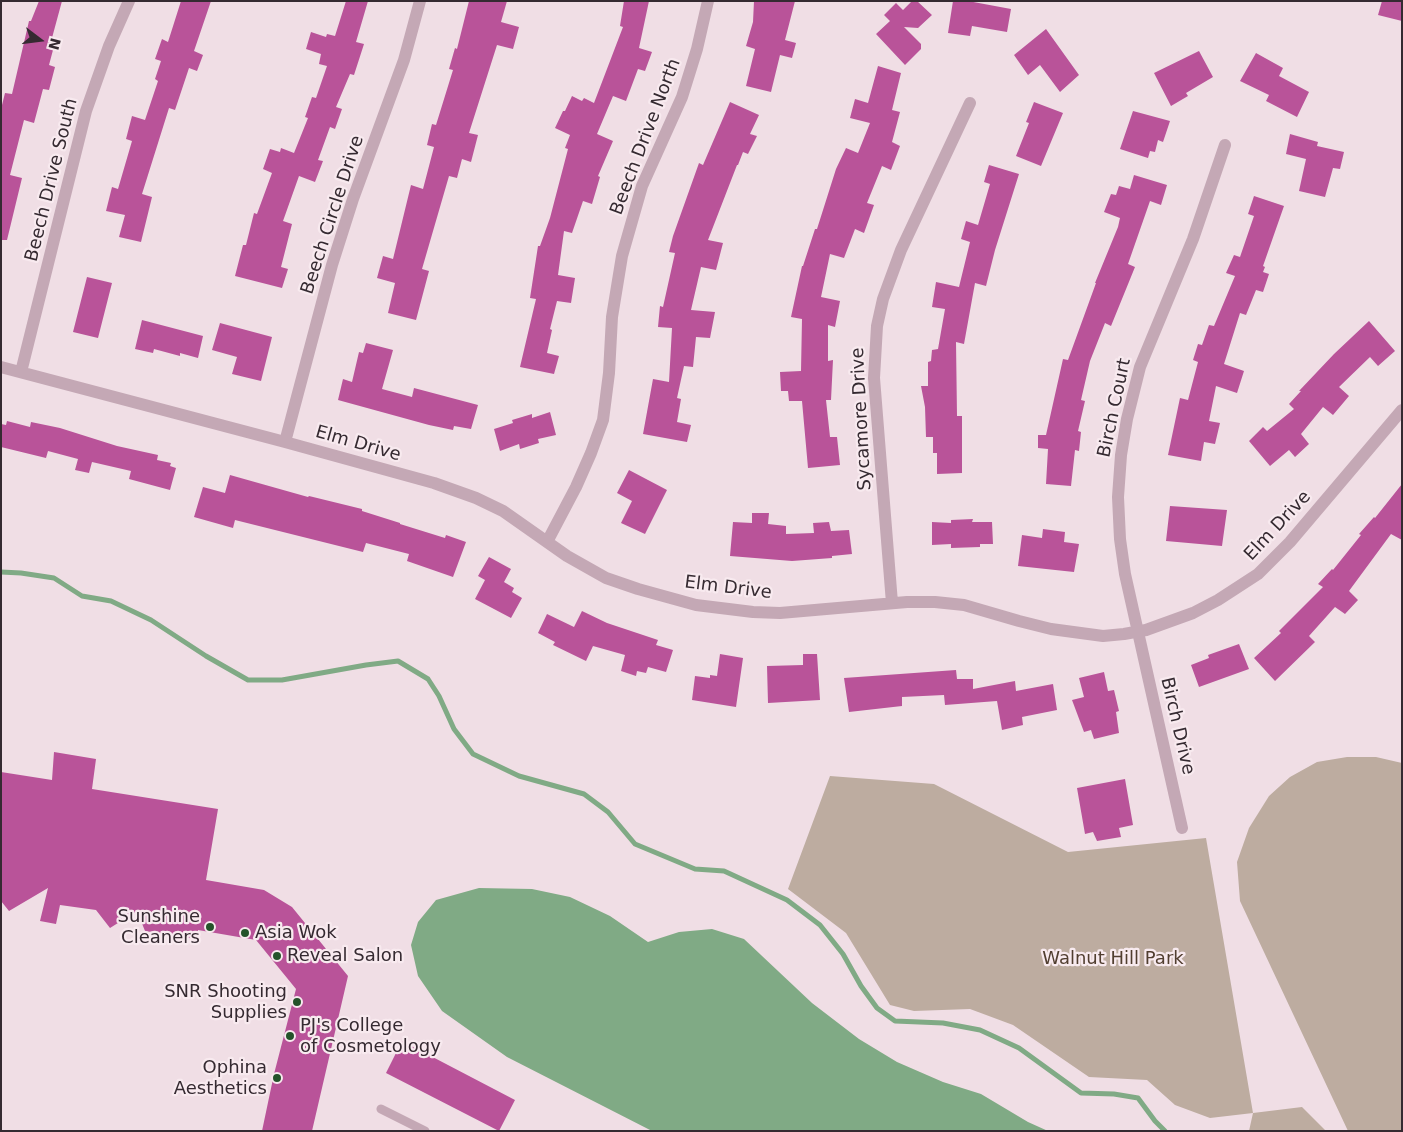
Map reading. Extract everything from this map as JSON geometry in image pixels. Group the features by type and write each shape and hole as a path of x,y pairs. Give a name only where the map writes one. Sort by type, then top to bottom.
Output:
{"street":[{"name":"Beech Drive South","path":"21,372 86,112 109,46 129,1"},
{"name":"Beech Circle Drive","path":"285,442 332,265 353,199 404,60 420,1"},
{"name":"Beech Drive North","path":"547,542 592,453 603,420 609,373 612,317 622,256 642,186 682,97 697,49 708,1"},
{"name":"Sycamore Drive","path":"892,603 874,378 877,326 883,299 901,250 970,103"},
{"name":"Birch Court","path":"1138,632 1124,574 1120,540 1118,497 1121,455 1127,419 1140,367 1193,239 1225,145"},
{"name":"Elm Drive","path":"1,367 434,483 476,498 503,511 566,556 606,578 696,605 753,612 780,613 892,603 935,602 964,605 1035,625 1103,636 1138,632 1193,613 1218,600 1258,574 1290,542 1402,410"},
{"name":"Birch Drive","path":"1138,632 1182,828"}],"lane":[{"path":"381,1109 425,1131"}],"green space":[{"path":"1347,757 1376,757 1402,763 1402,1131 1348,1131 1240,901 1237,862 1249,828 1269,796 1290,777 1317,762"},
{"name":"Walnut Hill Park","path":"830,776 934,784 1068,852 1206,838 1253,1113 1210,1118 1175,1105 1147,1080 1089,1077 1013,1025 970,1009 914,1011 890,1005 846,933 788,889"},
{"path":"1302,1107 1326,1131 1249,1131 1253,1113"}],"shaded area":[{"path":"479,888 532,889 570,897 610,916 648,942 679,932 712,929 744,939 812,1003 859,1039 897,1062 943,1082 981,1094 1028,1122 1048,1131 652,1131 507,1057 442,1011 418,976 411,945 418,922 436,900"}],"building":[{"path":"39,1 62,1 49,49 53,50 49,65 55,67 49,90 43,89 34,123 24,120 10,175 22,178 7,240 1,240 1,109 5,93 12,94 29,21 31,21"},
{"path":"181,1 211,1 194,51 203,55 197,71 189,68 175,110 169,108 142,194 152,197 141,242 119,237 125,215 106,211 112,187 118,189 132,141 126,139 132,116 145,120 158,81 155,79 161,61 155,59 162,39 168,42"},
{"path":"346,1 368,1 356,42 364,44 354,75 350,74 336,107 342,109 335,129 330,127 318,160 323,161 315,182 299,176 283,221 292,224 281,267 288,269 282,288 235,276 243,245 246,245 254,213 257,214 272,173 263,169 270,149 280,152 281,148 294,153 308,118 305,117 312,97 316,98 327,66 319,64 321,54 306,49 311,32 326,37 327,34 335,36"},
{"path":"469,1 507,1 501,22 519,27 513,49 497,45 469,133 478,135 471,162 462,159 457,178 449,176 422,269 429,271 416,320 388,313 395,283 377,278 383,256 393,259 411,185 423,189 434,147 427,145 432,124 436,125 453,70 449,69 455,48 457,49"},
{"path":"624,1 649,1 639,48 652,52 645,71 638,69 626,101 613,96 597,134 613,141 598,176 600,177 592,204 583,201 572,233 564,231 558,275 575,278 571,303 557,301 550,329 552,330 547,353 559,356 554,374 520,367 536,299 530,298 538,246 540,246 550,218 568,149 565,148 570,135 555,128 572,96 582,101 584,98 594,103 623,27 620,26"},
{"path":"754,1 795,1 785,40 796,43 792,58 780,55 771,92 746,86 755,49 746,46 753,22"},
{"path":"912,1 917,1 932,15 918,28 904,27 921,44 921,49 905,65 876,34 890,21 884,15 896,3 903,10"},
{"path":"953,1 968,1 1011,9 1007,32 972,26 970,36 948,33"},
{"path":"1382,1 1402,1 1402,21 1378,15"},
{"path":"1046,29 1079,75 1060,92 1040,65 1028,75 1014,55"},
{"path":"1199,51 1213,77 1186,93 1188,96 1171,106 1154,73"},
{"path":"1256,53 1283,68 1279,76 1309,92 1297,117 1266,101 1269,95 1240,81"},
{"path":"878,66 901,73 892,110 900,112 892,142 900,146 891,170 882,166 867,203 874,205 864,233 855,229 844,258 830,254 821,297 840,301 835,327 828,325 828,361 833,360 831,400 826,400 830,437 837,437 840,465 808,468 802,401 789,401 788,391 781,391 780,372 801,371 802,319 791,317 802,266 815,229 817,229 836,169 846,148 858,153 870,123 850,118 855,99 868,103"},
{"path":"730,102 759,115 750,134 757,136 748,154 743,152 708,240 723,243 716,270 701,267 691,310 715,312 710,338 696,337 693,367 684,366 677,398 681,399 677,422 691,425 687,442 643,434 653,379 669,382 672,328 658,327 660,306 663,307 675,253 669,252 673,236 699,163 703,165"},
{"path":"1034,102 1063,113 1041,166 1016,156 1029,123 1026,122"},
{"path":"1133,111 1170,121 1163,142 1158,140 1155,152 1150,151 1148,158 1120,149"},
{"path":"1290,134 1318,142 1317,146 1344,152 1340,169 1333,168 1325,197 1299,191 1306,159 1286,154"},
{"path":"989,165 1019,174 995,250 986,286 975,283 964,344 956,342 957,416 962,416 962,473 937,474 937,453 933,453 933,437 926,437 925,407 921,386 928,386 928,362 931,361 932,350 938,349 945,309 932,307 936,282 959,287 970,242 961,239 966,221 978,225 990,184 984,182"},
{"path":"1134,175 1167,185 1161,205 1150,201 1128,264 1135,267 1111,326 1105,323 1090,361 1081,400 1085,401 1078,431 1081,432 1079,451 1075,450 1071,486 1046,484 1048,449 1038,448 1038,435 1046,435 1063,359 1068,360 1095,283 1118,227 1120,218 1104,212 1111,194 1116,195 1119,186 1130,189"},
{"path":"1254,196 1284,206 1263,266 1265,267 1263,272 1269,274 1263,292 1256,290 1246,315 1240,313 1224,364 1244,371 1237,393 1216,386 1209,421 1220,423 1215,444 1204,442 1201,461 1168,455 1180,398 1188,400 1198,362 1193,360 1198,344 1202,345 1209,325 1214,326 1235,276 1226,273 1234,255 1240,257 1254,216 1248,214"},
{"path":"87,277 112,283 98,338 73,332"},
{"path":"142,320 203,336 198,358 180,353 180,356 154,349 153,353 135,349"},
{"path":"1369,321 1395,351 1378,366 1370,357 1339,387 1349,396 1333,415 1323,407 1301,434 1309,444 1295,457 1289,450 1270,466 1249,441 1263,427 1267,431 1294,409 1289,404 1301,391 1299,391"},
{"path":"220,323 272,337 261,381 232,374 237,357 212,350"},
{"path":"366,343 393,350 382,389 412,397 414,388 478,405 471,429 454,426 453,430 429,425 338,400 343,379 352,382 359,352 363,353"},
{"path":"550,412 556,435 538,439 539,443 520,449 519,444 500,451 494,429 513,423 512,420 532,414 532,418"},
{"path":"7,421 30,427 31,422 60,428 117,446 158,455 157,460 171,463 170,466 176,468 170,490 129,479 131,471 92,462 89,473 75,470 78,459 48,451 46,458 1,447 1,424 6,425"},
{"path":"629,470 667,490 645,534 621,523 632,501 617,493"},
{"path":"230,475 308,497 362,509 362,511 400,524 445,538 446,535 466,542 453,577 407,561 409,554 366,543 363,552 235,520 233,528 194,517 203,487 225,493"},
{"path":"1402,484 1402,540 1391,534 1349,591 1358,600 1345,614 1335,607 1309,636 1315,642 1275,681 1254,658 1281,633 1279,631 1323,587 1318,584 1333,570 1361,535 1359,534 1375,518"},
{"path":"1170,506 1227,510 1222,546 1166,541"},
{"path":"752,513 769,513 768,524 786,526 786,534 814,533 813,523 829,522 831,531 849,530 852,554 832,556 832,558 792,561 730,556 733,522 752,523"},
{"path":"973,519 972,522 992,522 993,544 980,544 980,547 951,548 951,544 932,545 932,522 951,523 951,520"},
{"path":"1043,529 1065,532 1064,542 1079,544 1074,572 1018,566 1022,535 1042,538"},
{"path":"489,557 511,569 504,582 514,588 512,592 522,598 511,618 475,599 485,580 478,576"},
{"path":"582,611 607,623 658,640 656,645 673,650 666,672 648,667 646,673 637,671 636,676 621,671 625,655 593,646 586,661 553,645 555,642 538,633 547,614 574,627"},
{"path":"1239,644 1249,669 1199,687 1191,665 1209,658 1208,655"},
{"path":"720,654 743,658 736,707 692,700 695,676 710,678 710,675 717,676"},
{"path":"803,654 817,654 820,700 768,703 767,666 803,665"},
{"path":"956,670 957,679 973,679 973,689 1015,681 1016,691 1053,684 1057,710 1022,717 1023,725 1002,730 997,701 945,705 944,695 902,697 902,706 849,712 844,678"},
{"path":"1104,672 1108,691 1114,690 1119,711 1116,712 1119,733 1094,739 1091,730 1084,732 1072,700 1084,697 1079,678"},
{"path":"54,752 96,759 92,789 218,809 206,880 264,890 292,907 348,976 312,1131 262,1131 274,1074 296,989 256,940 198,930 196,939 145,931 137,911 110,928 96,910 60,905 56,924 40,921 48,888 9,911 1,901 1,772 52,780"},
{"path":"1125,779 1133,825 1119,828 1121,837 1097,841 1093,832 1085,834 1077,788"},
{"path":"402,1041 515,1100 499,1131 386,1073"}],"waterway":[{"path":"1,572 54,578 82,596 111,601 151,620 206,656 248,680 282,680 398,661 428,679 439,696 454,729 473,754 519,776 584,794 608,812 635,844 695,869 724,871 787,900 820,925 843,954 861,986 877,1008 895,1021 943,1023 980,1030 1019,1048 1081,1093 1114,1094 1138,1098 1165,1131"}],"place":[{"name":"Sunshine Cleaners","path":"210,927"},
{"name":"Asia Wok","path":"245,933"},
{"name":"Reveal Salon","path":"277,956"},
{"name":"SNR Shooting Supplies","path":"297,1002"},
{"name":"PJ's College of Cosmetology","path":"290,1036"},
{"name":"Ophina Aesthetics","path":"277,1078"}]}
